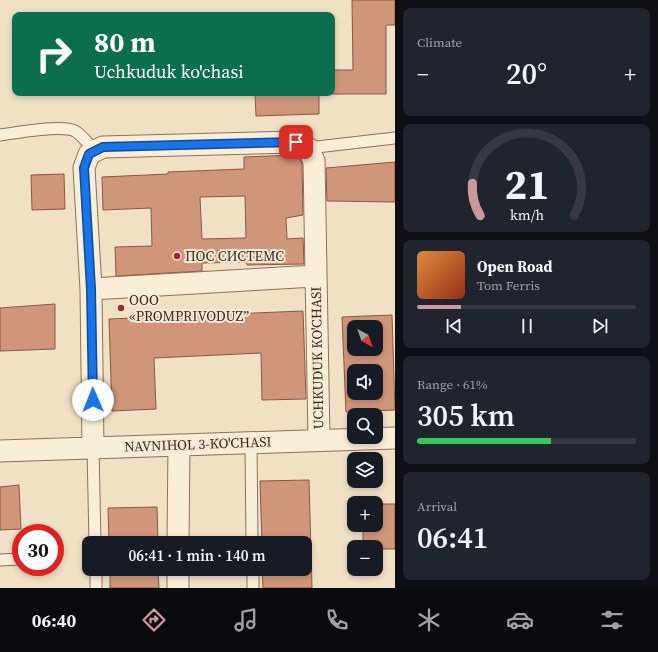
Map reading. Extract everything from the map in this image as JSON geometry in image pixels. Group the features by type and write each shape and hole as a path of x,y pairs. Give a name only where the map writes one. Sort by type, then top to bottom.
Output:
{"street":[{"path":"93,448 91,289 84,168 89,154 103,147 296,142 308,148"},
{"name":"UCHKUDUK KO'CHASI","path":"308,148 314,160 319,440"},
{"name":"UCHKUDUK KO'CHASI","path":"91,289 315,276"},
{"name":"NAVNIHOL 3-KO'CHASI","path":"0,451 395,438"},
{"path":"178,536 179,445"},
{"path":"178,576 178,588"}],"lane":[{"path":"0,135 34,130 64,129 75,131 95,151"},
{"path":"308,148 395,138"},
{"path":"251,443 252,536"},
{"path":"93,448 95,536"},
{"path":"0,560 12,559"},
{"path":"96,576 96,588"},
{"path":"253,576 253,588"}],"building":[{"path":"352,0 395,0 395,25 386,25 386,94 335,94 335,70 353,70"},
{"path":"255,96 319,96 319,114 256,116"},
{"path":"296,155 299,157 302,164 303,215 286,218 287,239 303,238 304,264 247,265 247,262 202,263 202,271 116,276 115,247 152,246 151,208 103,210 102,177 168,174 168,172 244,169 244,157","holes":["245,196 246,238 202,239 200,197"]},
{"path":"395,162 395,202 327,201 326,168"},
{"path":"64,174 65,209 32,210 31,175"},
{"path":"55,304 55,349 0,351 0,308"},
{"path":"303,311 306,399 262,400 261,353 154,358 156,409 112,411 109,319"},
{"path":"392,315 395,410 383,410 383,408 347,408 346,412 342,317"},
{"path":"309,480 311,536 262,536 260,481"},
{"path":"19,485 21,524 12,524 12,529 0,530 0,487"},
{"path":"383,504 395,504 395,549 383,549 383,540 363,540 363,532 383,532"},
{"path":"157,507 158,536 109,536 108,508"},
{"path":"110,576 158,576 159,588 110,588"},
{"path":"262,576 312,576 312,588 263,588"}],"place":[{"name":"ПОС СИСТЕМС","path":"177,256"},
{"name":"ООО «PROMPRIVODUZ”","path":"121,308"}],"route":[{"path":"93,400 91,289 84,168 89,154 103,147 296,142"}]}
